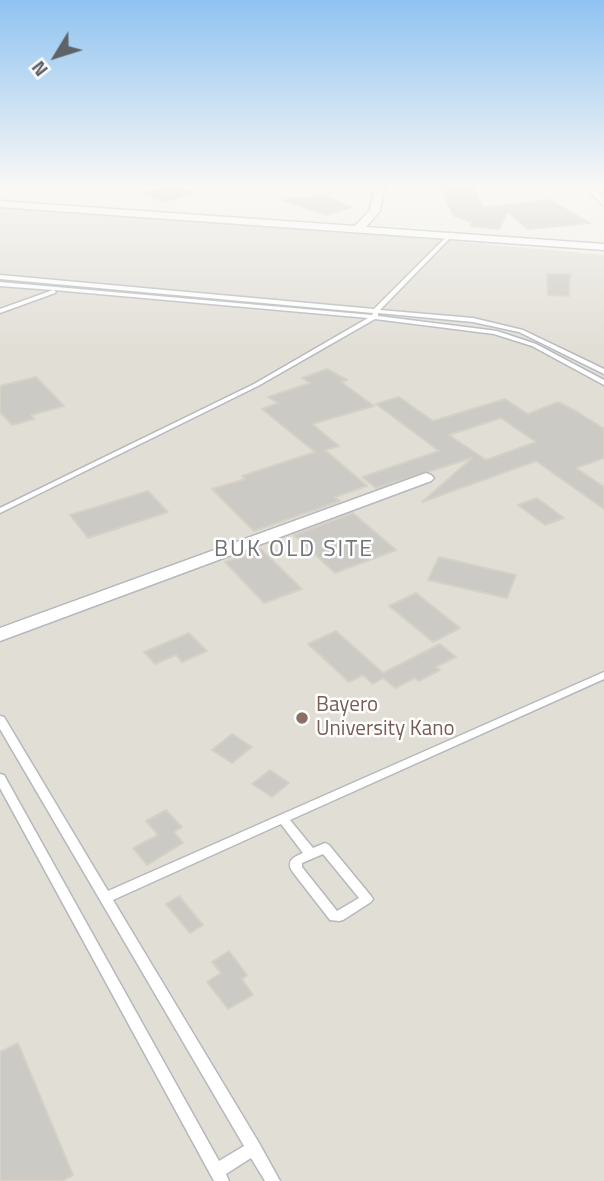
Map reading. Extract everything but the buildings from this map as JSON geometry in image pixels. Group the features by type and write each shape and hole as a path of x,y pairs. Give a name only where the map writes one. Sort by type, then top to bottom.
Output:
{"street":[{"path":"503,239 604,247"},
{"path":"0,635 426,478"}],"lane":[{"path":"0,511 256,385 376,313 446,239"},
{"path":"0,278 500,325 548,344 604,372"},
{"path":"0,284 376,313 511,335 604,383"},
{"path":"0,312 58,290"},
{"path":"105,898 601,680"},
{"path":"0,720 273,1181"},
{"path":"0,778 219,1176 254,1148"},
{"path":"283,819 311,854"},
{"path":"325,848 367,899 339,916 334,916 294,863 311,854 325,848"}],"shaded area":[{"name":"Bayero University Kano","path":"0,239 431,239 604,255 604,1181 0,1181"}],"place":[{"name":"Bayero University Kano","path":"302,718"}],"district":[{"name":"BUK OLD SITE","path":"294,550"}]}
